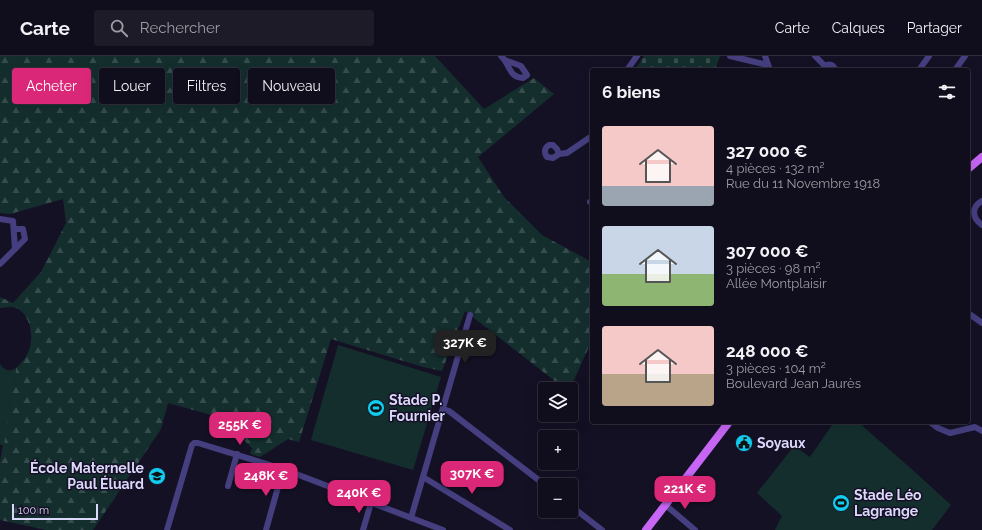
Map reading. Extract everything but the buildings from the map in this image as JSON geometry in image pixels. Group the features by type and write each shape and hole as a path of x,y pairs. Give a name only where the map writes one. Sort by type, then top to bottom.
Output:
{"main road":[{"path":"970,167 982,157"},
{"path":"646,530 728,424"}],"street":[{"path":"628,68 637,56"},
{"path":"730,56 769,68"},
{"path":"765,56 769,68"},
{"path":"815,56 824,68 831,65 834,68"},
{"path":"920,68 929,56"},
{"path":"956,68 965,56"},
{"path":"559,154 567,153 590,137"},
{"path":"982,201 978,203 974,210 974,216 977,222 982,225"},
{"path":"0,219 13,220 15,248"},
{"path":"0,264 24,239 23,229 14,229"},
{"path":"970,314 982,323"},
{"path":"411,518 470,315"},
{"path":"443,409 449,411 538,480"},
{"path":"933,424 950,433 976,427 982,431"},
{"path":"167,530 192,445 194,443 237,454 283,469 443,530"},
{"path":"228,486 237,454"},
{"path":"266,530 283,469"},
{"path":"423,477 510,530"},
{"path":"363,530 371,503"},
{"path":"665,506 695,530"},
{"path":"578,511 602,530"}],"green space":[{"path":"0,56 435,56 484,109 534,78 554,94 478,157 504,197 542,235 590,261 590,344 573,382 556,382 465,311 442,371 423,367 331,339 299,442 288,439 260,457 250,454 252,448 228,424 229,420 168,403 161,429 93,530 46,530 0,520 0,462 16,368 28,353 31,341 31,329 23,313 18,309 13,307 0,308 0,297 13,303 41,272 66,223 63,199 10,214 0,213"},
{"path":"644,56 720,56 716,68 636,68"},
{"name":"Stade P. Fournier","path":"338,345 441,377 413,470 311,440"},
{"path":"0,364 7,370 16,368 4,445 0,445"},
{"path":"833,424 860,424 951,505 932,530 775,530 782,516 757,493 794,446 810,457"}],"place":[{"name":"Stade P. Fournier","path":"376,408"},
{"name":"Soyaux","path":"744,443"},
{"name":"École Maternelle Paul Éluard","path":"157,476"},
{"name":"Stade Léo Lagrange","path":"841,503"}]}
